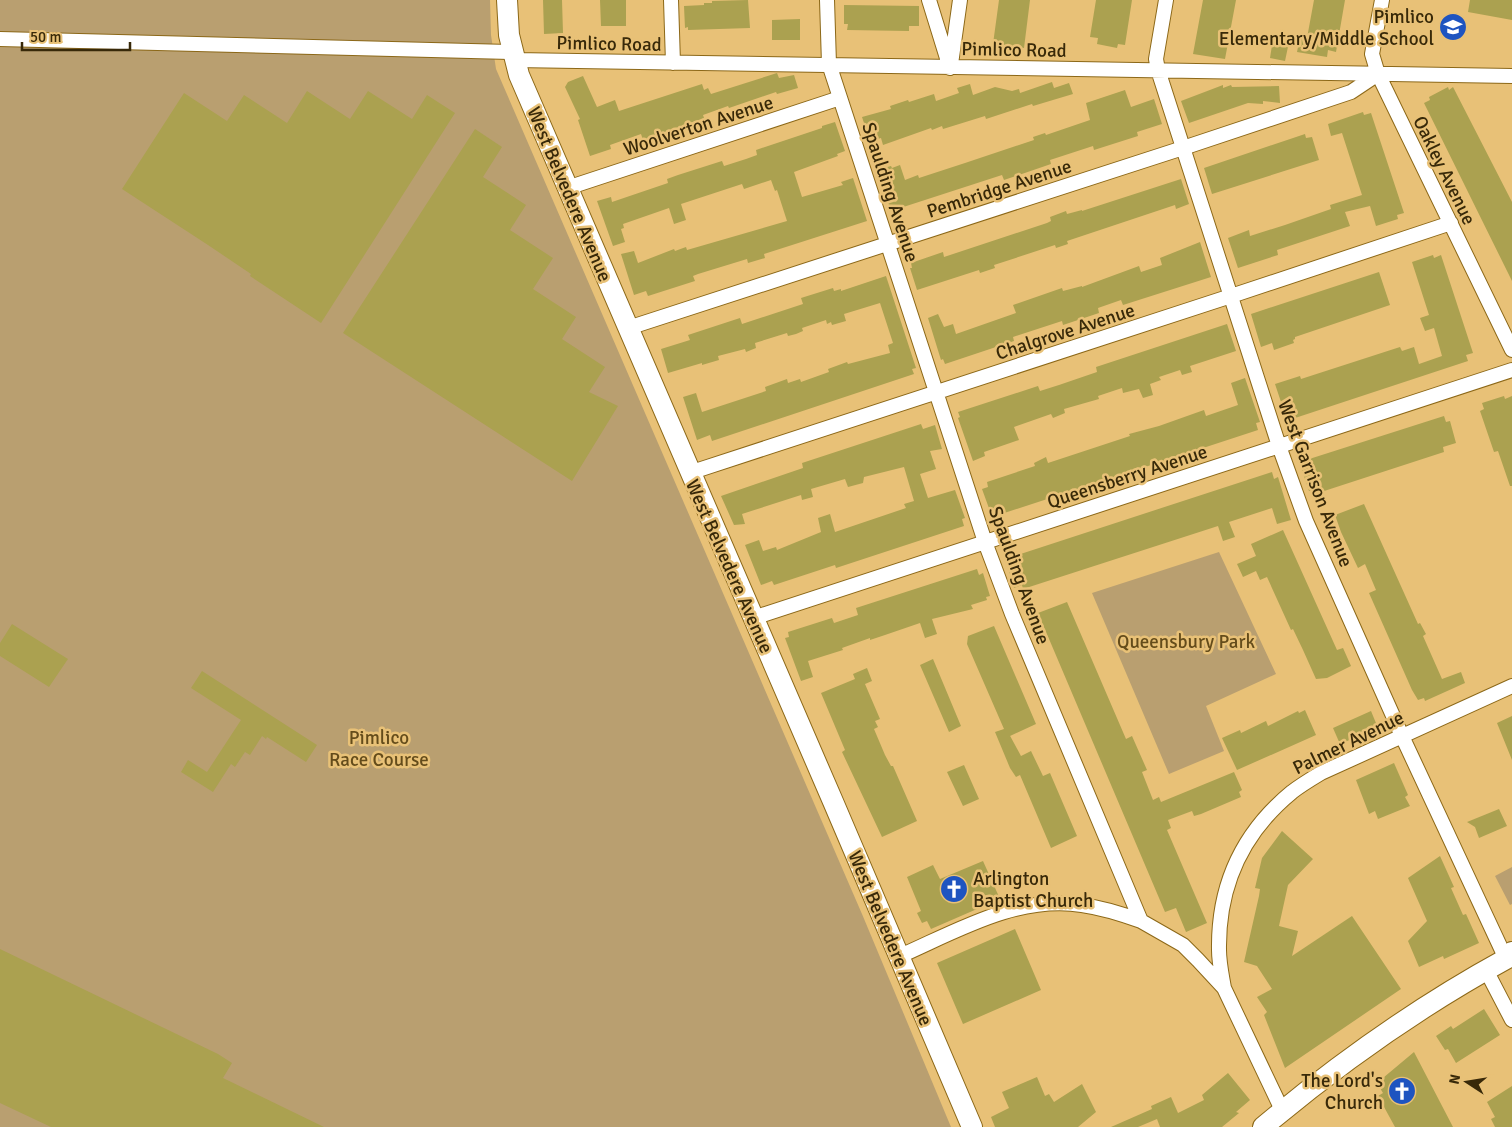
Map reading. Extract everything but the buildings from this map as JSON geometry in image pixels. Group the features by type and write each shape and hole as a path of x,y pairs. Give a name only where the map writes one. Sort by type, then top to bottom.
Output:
{"main road":[{"name":"West Belvedere Avenue","path":"507,0 509,35 519,74 972,1127"},
{"path":"1263,1127 1282,1110 1357,1054 1421,1011 1510,957"}],"street":[{"path":"671,0 673,63"},
{"name":"Spaulding Avenue","path":"827,0 829,64 985,542 1012,614 1141,921"},
{"path":"928,0 950,68"},
{"path":"950,68 960,0"},
{"name":"West Garrison Avenue","path":"1166,0 1156,59 1158,70 1279,446 1306,521 1402,736 1510,957"},
{"name":"Oakley Avenue","path":"1382,0 1372,54 1378,74 1512,350"},
{"name":"Pimlico Road","path":"0,39 673,63 1512,76"},
{"name":"Pembridge Avenue","path":"628,328 1351,92 1378,74"},
{"name":"Woolverton Avenue","path":"567,188 840,98"},
{"name":"Chalgrove Avenue","path":"690,473 1451,223"},
{"name":"Queensberry Avenue","path":"753,618 1512,370"},
{"name":"Palmer Avenue","path":"1224,988 1219,952 1222,906 1228,882 1239,856 1254,830 1273,808 1294,790 1321,773 1512,686"},
{"path":"900,956 987,918 1012,909 1031,905 1054,903 1081,904 1109,910 1141,921 1183,946 1224,988 1282,1110"},
{"path":"1486,970 1512,1020"}],"green space":[{"name":"Pimlico Race Course","path":"0,0 490,0 491,35 496,69 862,914 951,1127 0,1127"},
{"name":"Queensbury Park","path":"1219,552 1276,674 1206,706 1224,751 1169,774 1092,593"},
{"path":"1512,867 1512,904 1510,905 1495,876"}],"place":[{"name":"Pimlico Elementary/Middle School","path":"1453,27"},
{"name":"Arlington Baptist Church","path":"954,889"},
{"name":"The Lord's Church","path":"1402,1091"}]}
